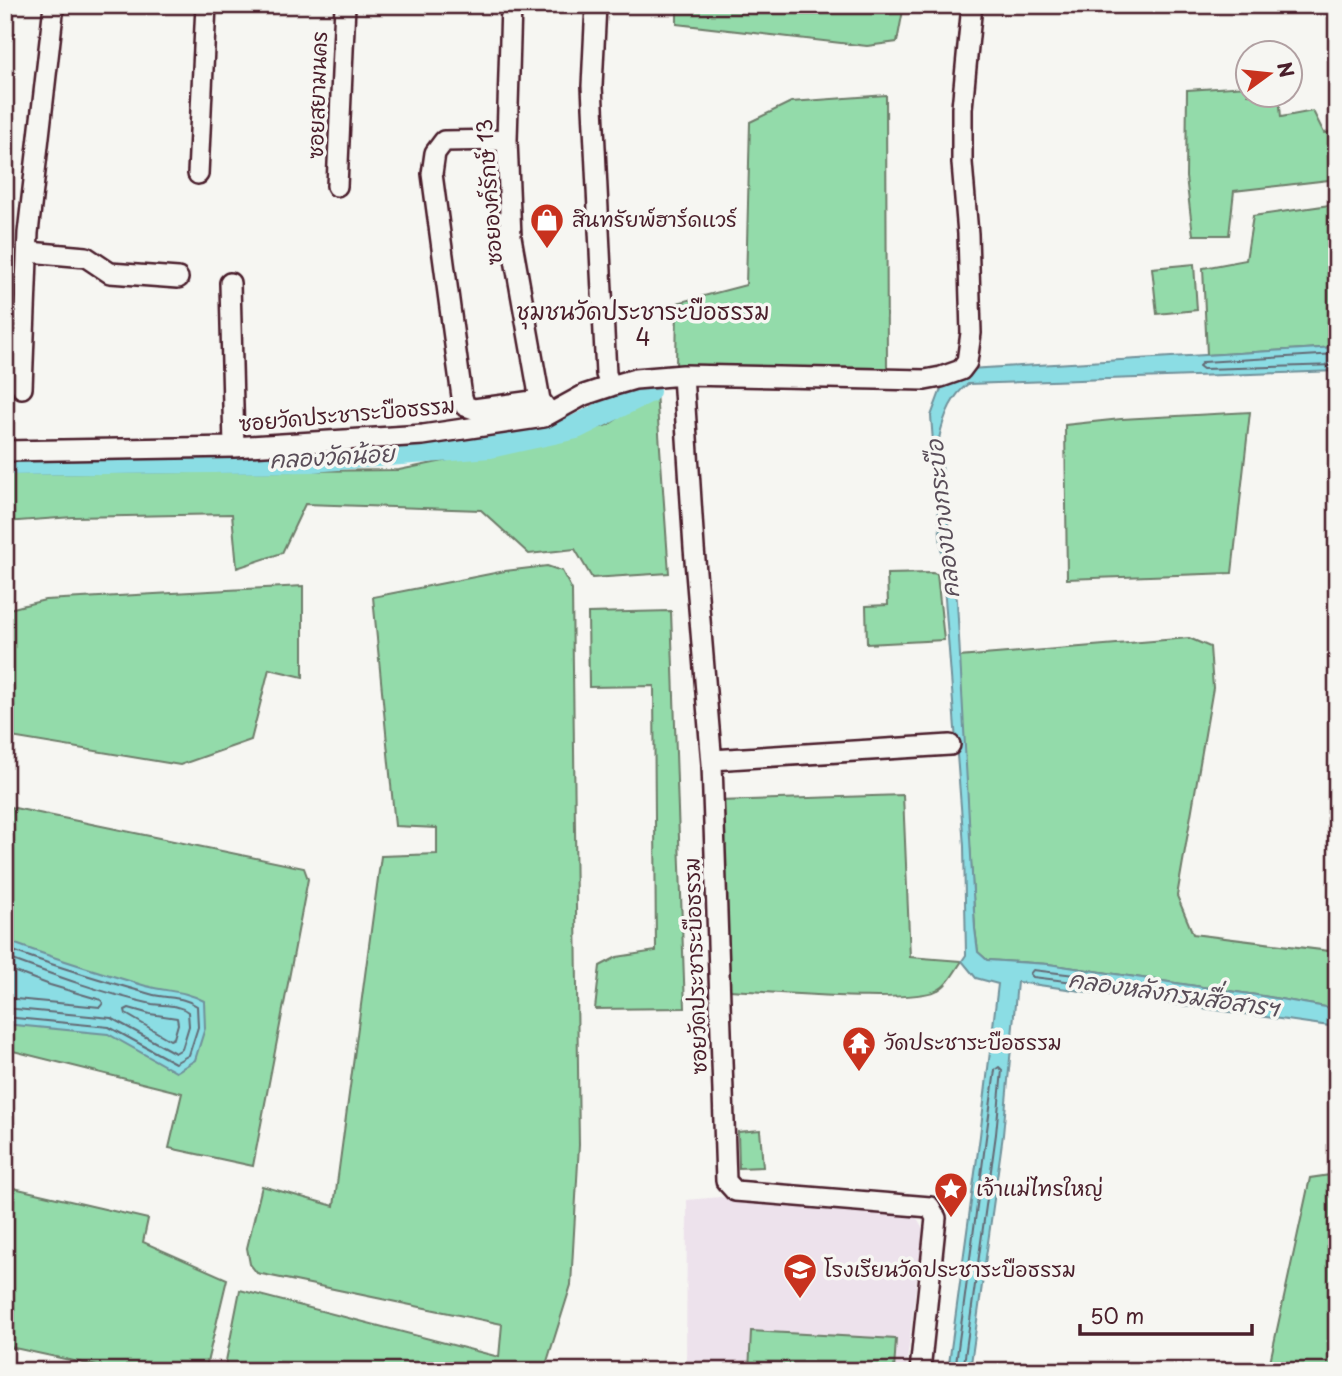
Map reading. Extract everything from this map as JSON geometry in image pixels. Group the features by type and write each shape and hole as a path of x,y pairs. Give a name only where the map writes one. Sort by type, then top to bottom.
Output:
{"street":[{"path":"22,388 28,233 54,5"},
{"path":"198,174 206,5"},
{"name":"ซอยสยามนคร","path":"337,186 345,5"},
{"name":"ซอยองค์รักษ์ 13","path":"511,5 507,140 511,237 545,406"},
{"path":"596,5 593,86 600,282 606,374 611,386"},
{"name":"ซอยวัดประชาระบือธรรม","path":"5,451 234,447 422,435 544,417 545,406 635,379 690,375 925,380 961,370 967,362 971,333 968,234 962,163 962,108 972,5"},
{"path":"507,140 444,141 435,153 432,174 462,397 465,406 474,409 545,406"},
{"path":"29,252 86,257 110,272 178,278"},
{"path":"230,283 234,447"},
{"name":"ซอยวัดประชาระบือธรรม","path":"690,375 688,428 692,526 712,760 726,1181 734,1191 930,1207 936,1218 919,1371"},
{"path":"712,760 950,745"}],"shaded area":[{"name":"โรงเรียนวัดประชาระบือธรรม","path":"720,1197 914,1213 923,1228 906,1371 686,1371 687,1200"}],"green space":[{"path":"677,5 904,5 897,42 867,46 677,24"},
{"path":"1234,87 1234,108 1280,108 1281,117 1313,111 1324,133 1337,131 1337,179 1234,191 1229,235 1193,235 1186,177 1187,90"},
{"path":"886,95 887,368 676,366 677,303 746,285 750,122 791,102"},
{"path":"1337,204 1337,347 1207,355 1203,268 1246,260 1253,216"},
{"path":"1194,264 1197,310 1157,314 1152,268"},
{"path":"656,392 669,573 592,578 575,549 529,554 481,510 305,504 282,553 237,568 232,514 73,517 5,522 5,474 399,470 563,437 608,425"},
{"path":"1250,412 1232,573 1067,579 1065,425"},
{"path":"547,566 562,571 572,590 579,1145 571,1285 544,1371 224,1371 240,1290 499,1357 502,1324 257,1273 250,1264 247,1248 262,1186 334,1206 381,856 437,854 437,828 395,826 373,597 505,571"},
{"path":"887,574 937,574 944,640 867,644 866,606 888,605"},
{"path":"303,586 303,677 269,669 251,740 180,765 5,736 5,610 45,600"},
{"path":"671,611 685,1008 595,1009 600,966 617,957 656,951 654,686 589,687 588,613"},
{"path":"1189,638 1210,647 1213,688 1177,896 1193,934 1337,952 1337,1009 1048,964 987,960 978,952 959,657"},
{"path":"903,795 910,957 962,961 945,985 923,994 870,997 727,990 719,801"},
{"path":"5,806 304,868 308,879 253,1166 169,1148 182,1093 5,1049"},
{"path":"760,1130 763,1167 739,1168 738,1132"},
{"path":"1337,1174 1337,1371 1268,1371 1310,1178"},
{"path":"5,1186 148,1219 143,1242 227,1279 205,1371 120,1371 5,1346"},
{"path":"751,1331 896,1339 894,1371 749,1371"}],"water":[{"path":"1337,347 1337,371 968,384 956,395 945,416 939,439 957,601 978,952 987,960 1048,964 1337,1009 1337,1027 1017,982 1003,1135 970,1371 948,1371 998,984 976,978 962,961 966,955 964,846 931,416 944,381 969,369"},
{"path":"5,940 93,970 204,1001 205,1028 195,1060 176,1072 108,1034 5,1024"}],"waterway":[{"name":"คลองวัดน้อย","path":"5,463 312,460 490,446 576,427 648,391"}],"place":[{"name":"สินทรัยพ์ฮาร์ดแวร์","path":"547,250"},
{"name":"วัดประชาระบือธรรม","path":"859,1073"},
{"name":"เจ้าแม่ไทรใหญ่","path":"951,1219"},
{"name":"โรงเรียนวัดประชาระบือธรรม","path":"800,1300"}],"district":[{"name":"ชุมชนวัดประชาระบือธรรม 4","path":"643,325"}],"water label":[{"name":"คลองบางกระบือ","path":"943,519"},
{"name":"คลองหลังกรมสื่อสารฯ","path":"1174,994"}]}
